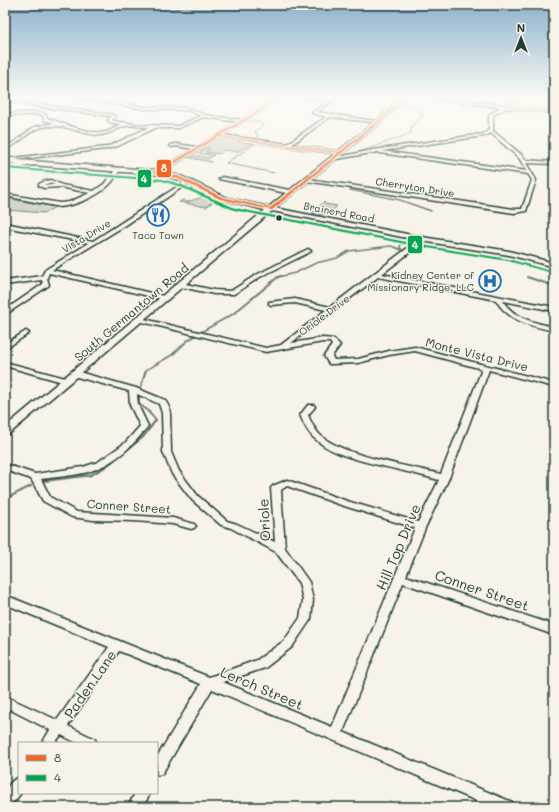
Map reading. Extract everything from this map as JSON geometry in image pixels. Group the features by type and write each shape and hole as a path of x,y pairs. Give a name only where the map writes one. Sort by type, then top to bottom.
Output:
{"main road":[{"name":"South Germantown Road","path":"5,432 271,209 362,135"},
{"name":"Brainerd Road","path":"5,161 152,172 177,177 221,198 422,239 509,253 554,265"},
{"path":"222,179 292,192"},
{"path":"524,264 544,262"}],"street":[{"path":"6,148 15,145 26,135"},
{"path":"5,161 106,148 137,135"},
{"path":"287,146 303,135"},
{"path":"333,160 373,151 479,135"},
{"path":"496,135 518,152 531,173"},
{"path":"152,172 165,168 217,136 340,153"},
{"path":"172,146 176,145 198,148"},
{"path":"373,151 531,173"},
{"path":"524,161 554,163"},
{"path":"5,167 32,164"},
{"path":"5,195 60,205 74,203 106,185 118,170"},
{"name":"Cherryton Drive","path":"308,180 520,211 526,207 534,180 531,173"},
{"name":"Vista Drive","path":"47,271 92,242 124,224 188,182"},
{"path":"60,186 93,192"},
{"path":"5,225 92,242"},
{"name":"Oriole Drive","path":"284,346 306,327 378,275 422,239"},
{"path":"181,285 214,292 232,293 258,276 308,251"},
{"path":"5,313 46,285 44,278 47,271 166,298"},
{"path":"378,275 554,309"},
{"path":"6,283 44,278"},
{"path":"498,298 501,305 514,316 554,329"},
{"path":"271,303 288,300 305,302 331,309"},
{"name":"Monte Vista Drive","path":"140,320 266,350 323,340 332,340 336,345 328,356 332,362 358,361 389,353 415,350 554,385"},
{"path":"5,347 26,333"},
{"path":"5,364 66,381"},
{"name":"Hill Top Drive","path":"334,735 421,526 444,478 486,369"},
{"path":"76,374 133,390 162,402 165,407 167,452 175,472 195,498 224,523 234,526 280,549 304,582 308,600 304,619 288,644 261,664 209,682 158,767"},
{"path":"5,467 35,477 84,470 101,464 128,445 144,426 142,418 136,411 133,403 133,390"},
{"path":"311,407 304,415 307,425 314,435 326,443 345,453 444,478"},
{"name":"Conner Street","path":"35,477 46,499 75,515 172,521 190,526"},
{"name":"Oriole","path":"280,549 276,488 287,483 344,503 421,526"},
{"name":"Conner Street","path":"400,578 554,630"},
{"name":"Lerch Street","path":"5,599 209,682 507,807"},
{"name":"Paden Lane","path":"49,742 117,645"},
{"path":"5,701 88,742"},
{"path":"5,803 18,785"},
{"path":"135,807 142,794"}],"shaded area":[{"path":"219,138 252,143 237,152 224,150 219,154 205,152 210,149 207,148 200,153 214,155 208,159 194,156 192,158 212,162 186,157"},
{"path":"206,196 215,200 206,207 179,202 183,200 187,202"},
{"path":"5,198 55,207 45,213 5,210"},
{"path":"324,202 325,204 337,206 330,213 327,212 323,215 312,213"}],"waterway":[{"path":"257,135 256,139 260,140 226,163 274,173"},
{"path":"350,155 407,135"},
{"path":"350,190 400,200 431,211"},
{"path":"401,244 400,247 402,250"},
{"path":"278,277 295,273 316,263 337,258 349,251 391,246 402,250"},
{"path":"201,332 233,314 278,277"},
{"path":"527,277 554,286"},
{"path":"140,390 146,370 172,355 187,341 195,336"},
{"path":"139,397 139,404 147,410"},
{"path":"43,481 91,475 105,467 143,437 156,420 147,410"},
{"path":"5,499 31,486"}],"transit line":[{"name":"8","path":"152,172 165,168 220,135"},
{"name":"8","path":"271,209 362,135"},
{"name":"8","path":"217,136 340,153"},
{"name":"4","path":"5,168 162,180 179,185 234,209 421,246 508,260 552,272"},
{"name":"8","path":"152,172 177,177 221,198 271,209"}],"place":[{"name":"Taco Town","path":"158,215"},
{"name":"Kidney Center of Missionary Ridge, LLC","path":"490,281"}]}
